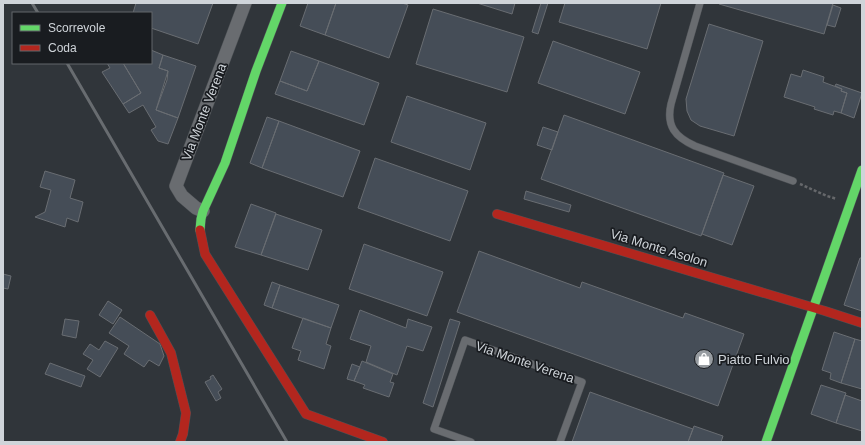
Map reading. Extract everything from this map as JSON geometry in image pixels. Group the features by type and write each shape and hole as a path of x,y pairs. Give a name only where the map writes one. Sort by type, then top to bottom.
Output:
{"street":[{"name":"Via Monte Verena","path":"203,211 196,208 182,196 176,186 245,3"},
{"path":"282,3 256,71 225,163 203,211 200,230 206,254 306,414 383,442"},
{"path":"766,442 862,170"},
{"name":"Via Monte Asolon","path":"497,214 862,323"},
{"path":"150,315 171,353 186,414 183,434 180,442"}],"lane":[{"path":"700,3 671,104 669,118 671,126 680,138 695,146 793,181"},
{"name":"Via Monte Verena","path":"471,442 434,429 465,340 582,382 560,442"}],"path":[{"path":"793,181 827,196 850,203"}],"building":[{"path":"136,3 213,3 198,44 152,28 152,12 133,12"},
{"path":"308,3 336,3 325,35 300,26"},
{"path":"336,3 402,3 408,5 389,58 325,35"},
{"path":"477,3 515,3 512,14"},
{"path":"541,3 548,3 538,34 532,32"},
{"path":"565,3 661,3 647,49 559,22"},
{"path":"833,3 824,34 719,4"},
{"path":"833,5 841,8 835,27 827,25"},
{"path":"433,9 524,37 507,92 416,64"},
{"path":"709,24 763,41 734,136 700,126 691,120 687,111 686,99"},
{"path":"553,41 640,72 625,114 538,83"},
{"path":"152,50 163,55 159,68 168,71 156,110 178,118 168,144 158,141 151,130 156,127 143,105 129,113 123,104 141,93 124,64 152,64"},
{"path":"291,51 319,61 307,91 280,81"},
{"path":"163,55 196,66 178,118 156,110 167,80 168,71 159,68"},
{"path":"319,61 379,83 364,125 275,94 280,81 307,91"},
{"path":"108,64 124,64 141,93 123,104 102,72 110,68"},
{"path":"803,70 824,77 823,82 842,89 841,91 847,93 841,113 834,111 833,115 814,109 815,107 784,97 791,74 801,77"},
{"path":"836,84 862,93 854,118 841,113 847,93 841,91 842,89 835,86"},
{"path":"407,96 486,123 470,170 391,142"},
{"path":"564,115 724,173 701,236 541,179"},
{"path":"267,117 279,121 262,168 250,163"},
{"path":"279,121 360,151 343,197 262,168"},
{"path":"543,127 558,132 552,150 537,145"},
{"path":"375,158 468,191 450,241 358,208"},
{"path":"45,171 75,180 70,198 83,202 78,222 67,218 65,227 35,217 45,212 51,190 40,187"},
{"path":"723,175 754,186 732,245 702,234"},
{"path":"526,191 571,205 569,212 524,199"},
{"path":"251,204 276,213 261,255 235,247"},
{"path":"276,214 322,230 308,270 261,255"},
{"path":"364,244 443,272 427,316 349,289"},
{"path":"479,251 580,288 582,282 683,318 685,313 744,334 718,406 457,312"},
{"path":"860,258 862,258 862,311 844,305"},
{"path":"3,274 11,276 8,289 3,288"},
{"path":"272,282 280,285 272,308 264,305"},
{"path":"280,285 339,305 331,328 272,308"},
{"path":"108,301 122,310 113,324 99,315"},
{"path":"360,310 406,328 408,319 432,327 423,351 407,346 397,375 366,362 371,346 350,339"},
{"path":"120,317 160,344 164,356 159,366 149,360 144,367 124,354 129,346 109,333"},
{"path":"303,318 331,328 326,344 331,346 324,369 298,360 301,351 292,348"},
{"path":"65,319 79,321 76,338 62,335"},
{"path":"450,319 460,322 433,407 423,403"},
{"path":"834,332 855,339 841,383 830,379 831,373 822,370"},
{"path":"855,339 862,341 862,389 841,383"},
{"path":"105,341 118,348 100,377 87,369 93,360 83,354 90,344 99,350"},
{"path":"362,361 393,374 390,382 394,383 389,397 363,388 365,385 354,381"},
{"path":"50,363 85,376 81,387 45,374"},
{"path":"352,364 360,367 354,381 347,379"},
{"path":"213,375 222,389 218,392 221,398 216,401 205,382 211,379 210,377"},
{"path":"821,385 846,393 836,423 811,414"},
{"path":"590,392 693,429 688,442 572,442"},
{"path":"845,395 862,401 862,431 836,423"},
{"path":"694,426 723,436 721,442 688,442"}],"railway":[{"path":"32,3 37,12"},
{"path":"68,64 287,442"}],"traffic: fast":[{"path":"200,230 203,211 225,163 256,71 282,3"},
{"path":"766,442 862,170"}],"traffic: jam":[{"path":"497,214 862,323"},
{"path":"200,230 205,254 306,414 383,442"},
{"path":"150,315 171,353 186,413 183,434 180,442"}],"place":[{"name":"Piatto Fulvio","path":"704,359"}]}
